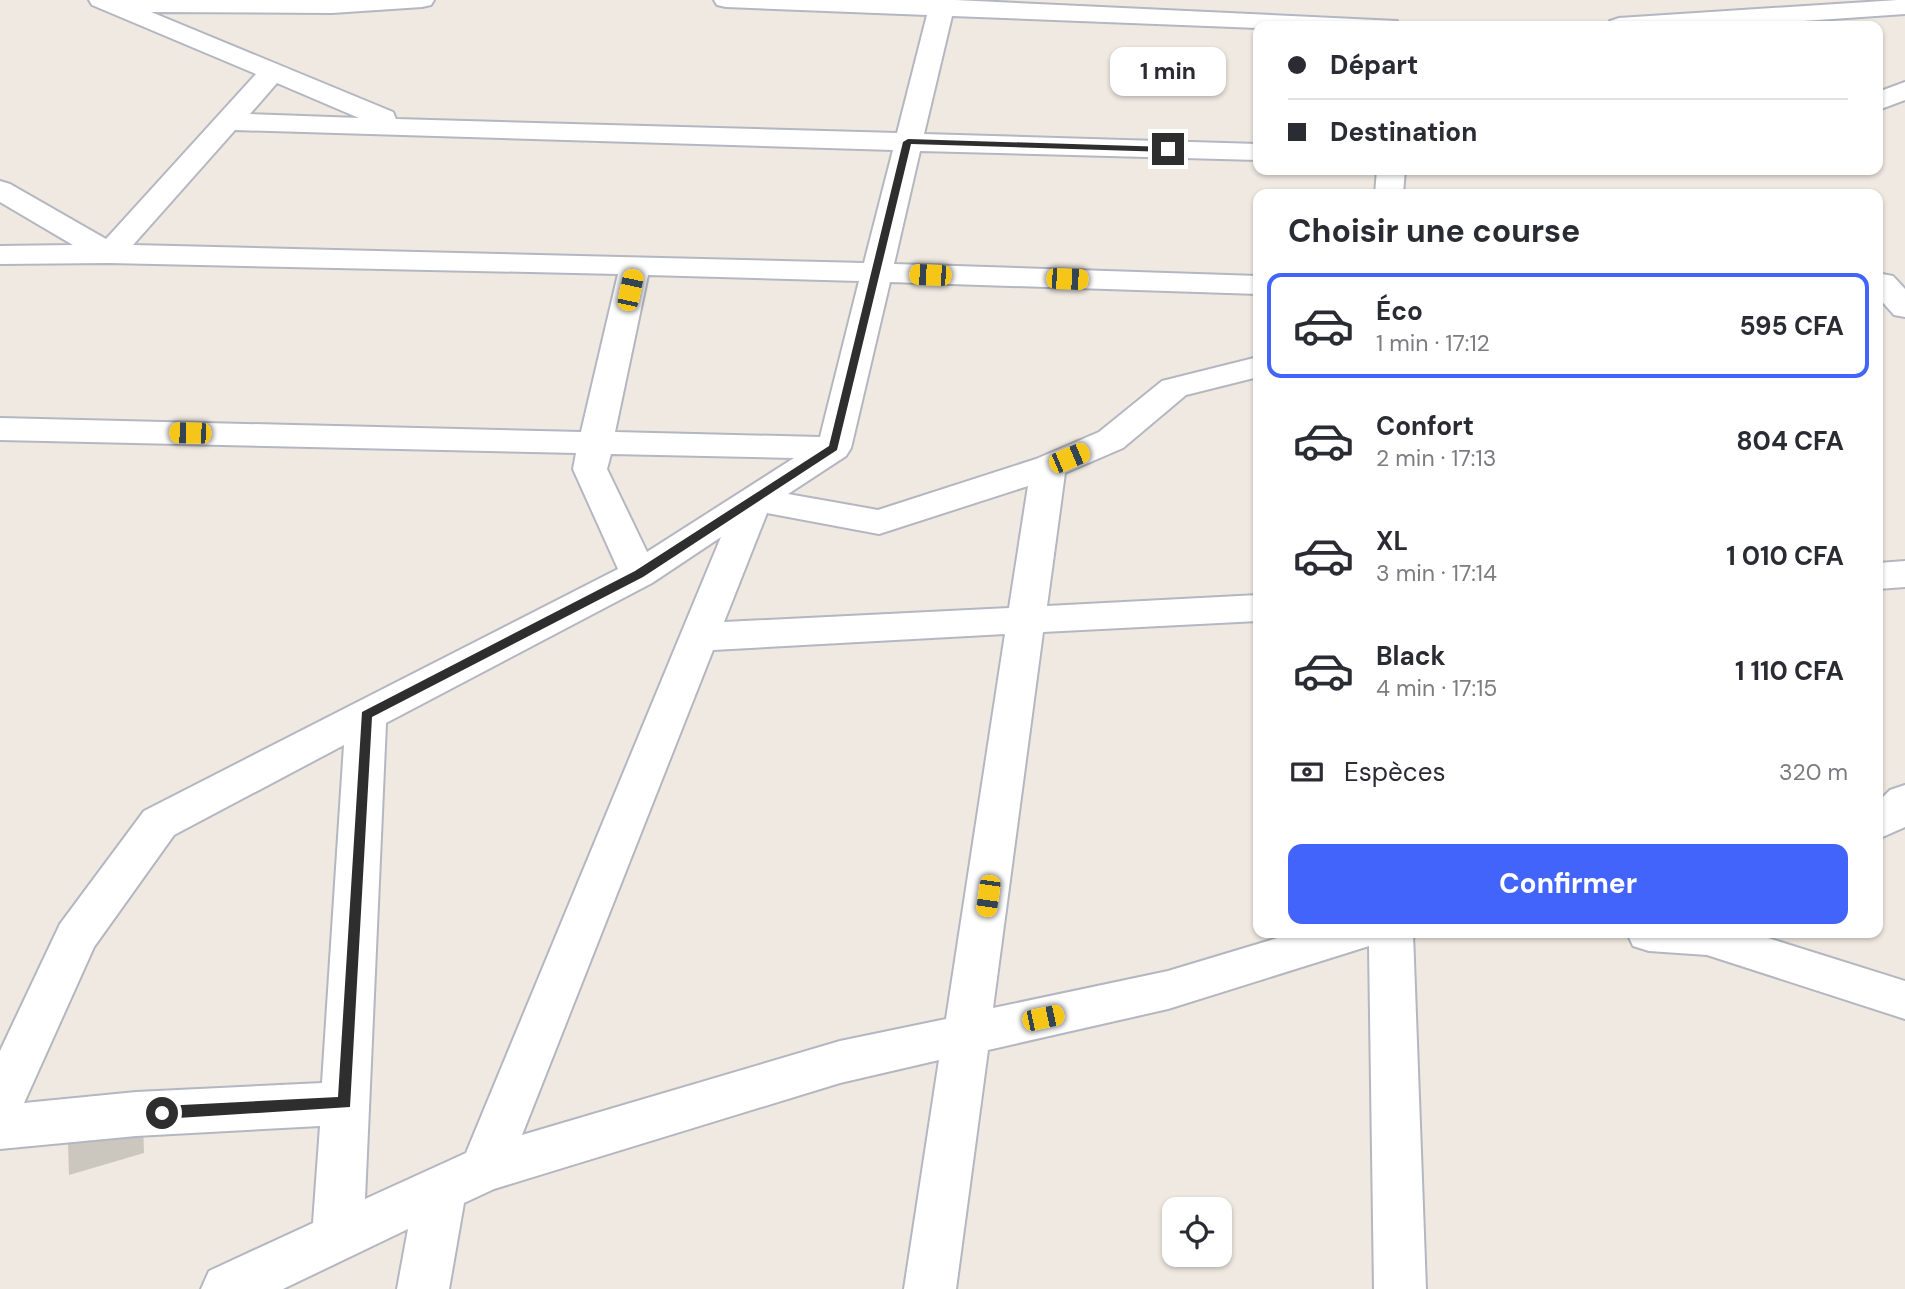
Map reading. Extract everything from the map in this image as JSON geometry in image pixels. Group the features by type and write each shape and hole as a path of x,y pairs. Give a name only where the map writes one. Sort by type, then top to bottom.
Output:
{"street":[{"path":"106,2 332,6 422,0"},
{"path":"726,0 941,4 1286,21"},
{"path":"1397,21 1398,0"},
{"path":"106,2 404,127"},
{"path":"0,1102 76,937 159,823 639,574 834,448 941,4"},
{"path":"1655,21 1747,8 1866,4 1901,18"},
{"path":"109,254 273,72"},
{"path":"1883,100 1905,90"},
{"path":"228,122 1253,152"},
{"path":"0,190 109,254"},
{"path":"0,255 109,254 635,265 1253,285"},
{"path":"635,265 590,469 639,574"},
{"path":"1888,282 1905,308"},
{"path":"755,499 879,522 1048,467 1111,440 1174,388 1253,368"},
{"path":"0,429 834,448"},
{"path":"930,1289 1048,467"},
{"path":"423,1289 462,1179 700,637 755,499"},
{"path":"1883,576 1905,574"},
{"path":"700,637 1253,608"},
{"path":"338,1237 366,715"},
{"path":"1883,821 1905,800"},
{"path":"227,1289 462,1179 840,1062 1168,990 1338,938"},
{"path":"1391,938 1400,1289"},
{"path":"1720,938 1905,1000"},
{"path":"0,1127 136,1114 345,1103"}],"building":[{"path":"143,1123 144,1153 69,1175 68,1144"}],"route":[{"path":"162,1113 345,1103 366,715 639,574 834,448 908,142 1168,149"}]}
